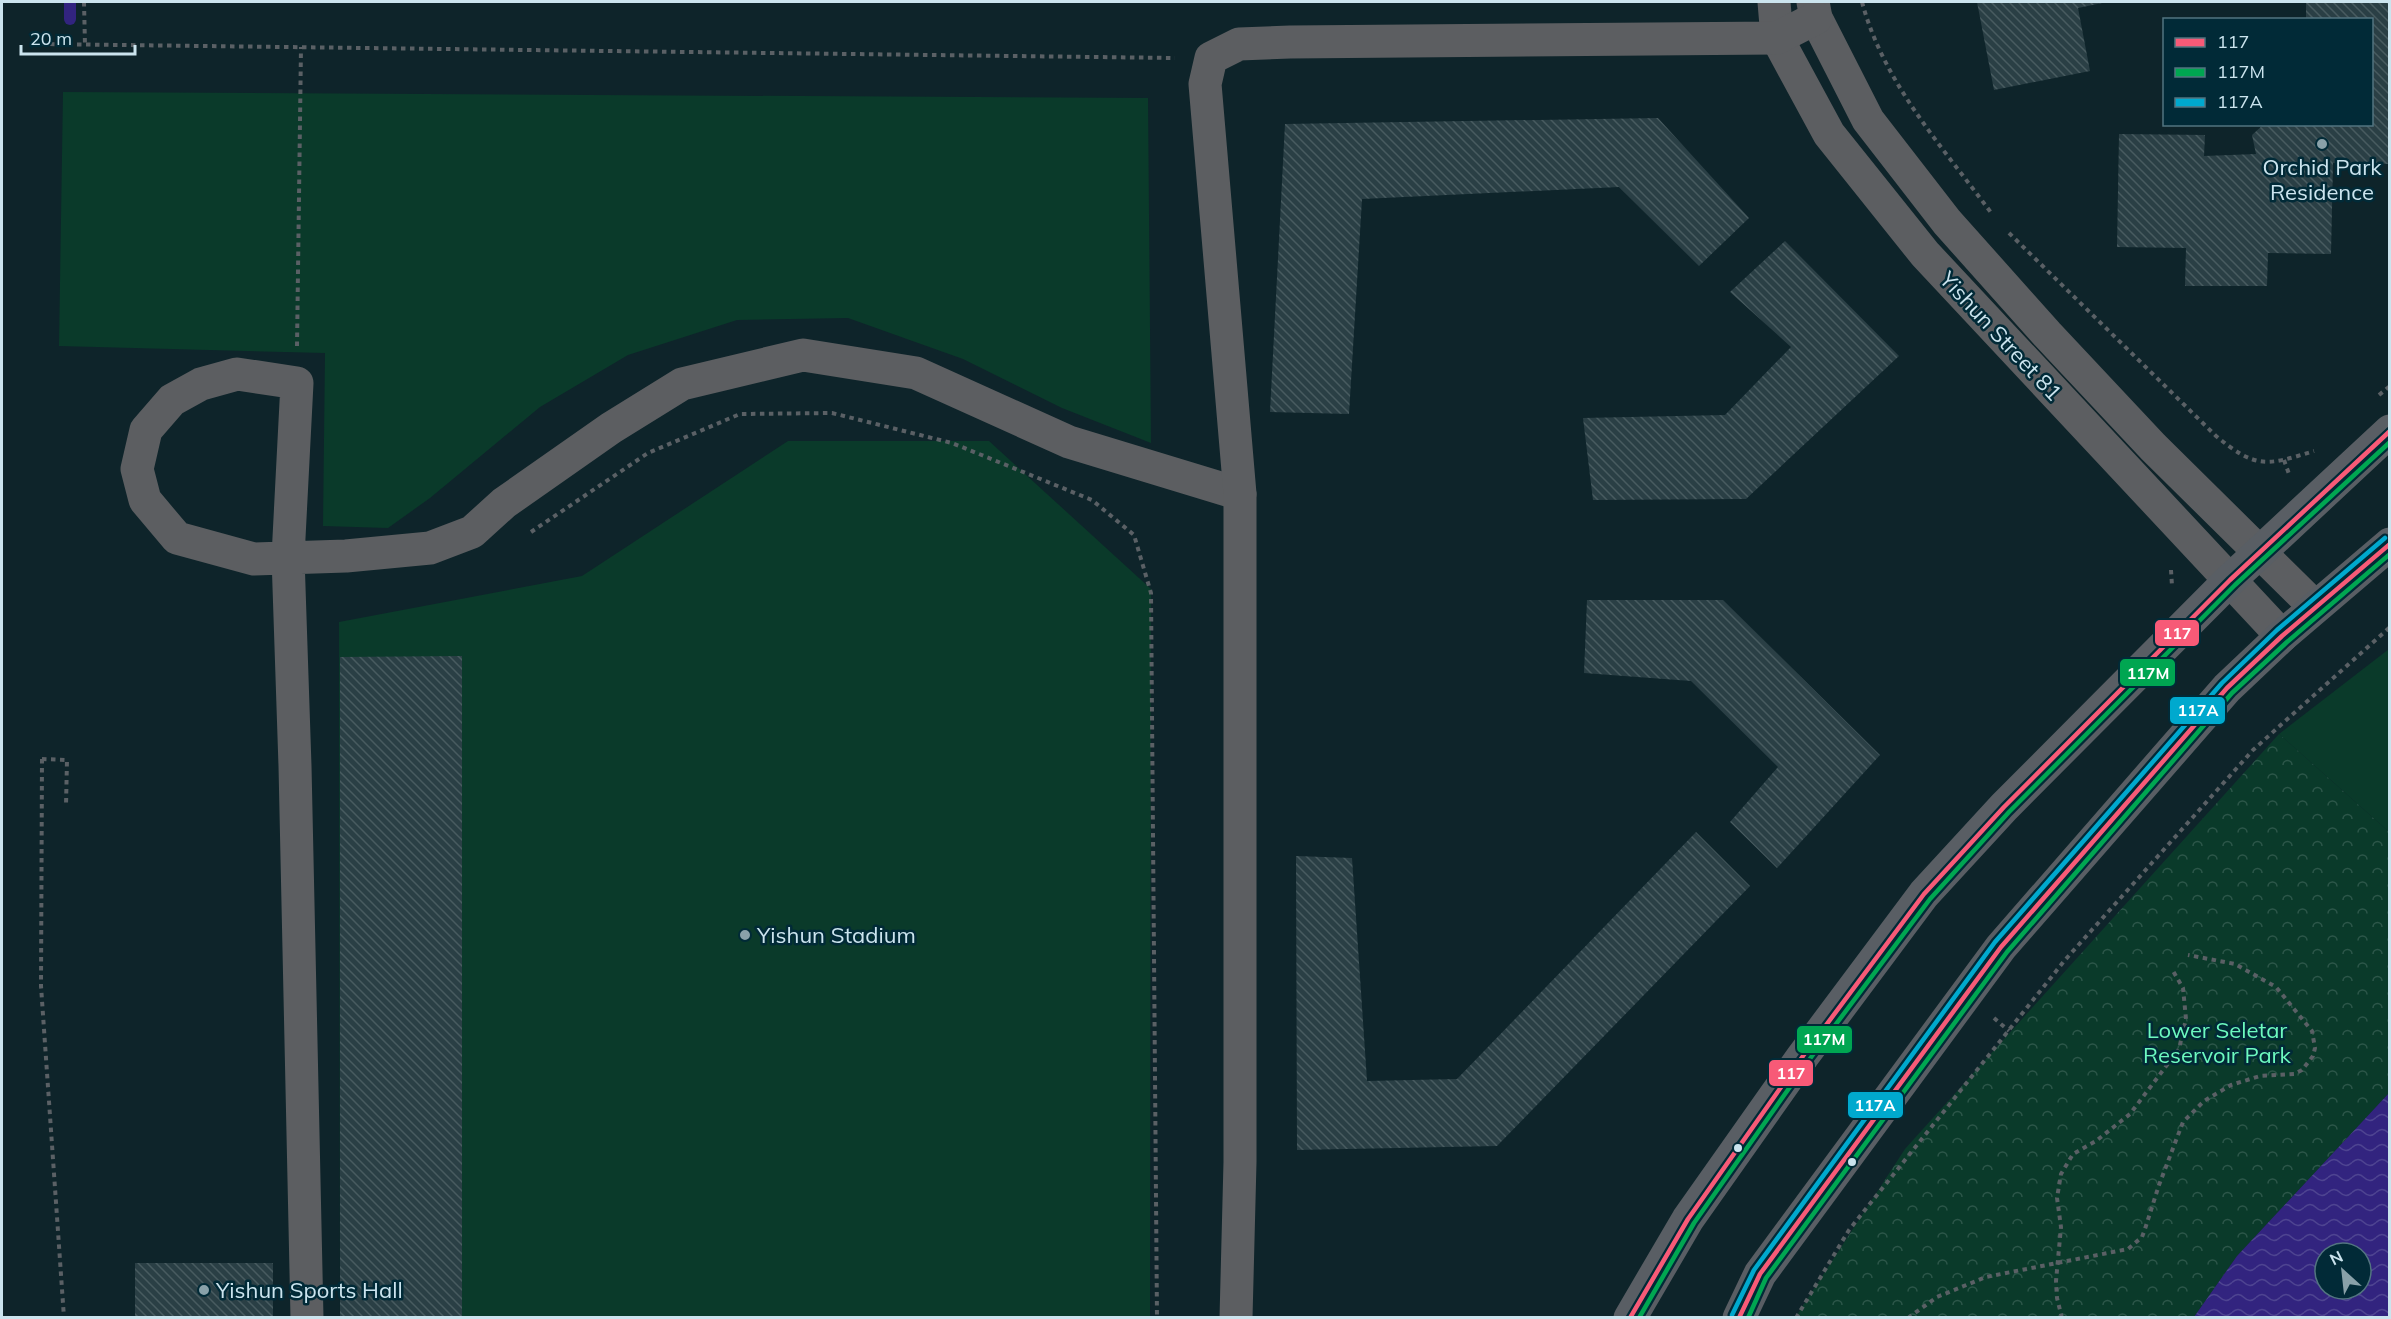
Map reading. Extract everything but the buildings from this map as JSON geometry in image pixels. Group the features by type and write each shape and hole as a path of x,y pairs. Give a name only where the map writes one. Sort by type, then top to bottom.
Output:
{"main road":[{"path":"1630,1317 1688,1219 1803,1056 1924,894 2004,807 2230,580 2390,431"},
{"path":"1739,1317 1760,1274 2001,947 2227,688 2282,636 2390,544"}],"street":[{"name":"Yishun Street 81","path":"1774,2 1777,38 1829,134 1925,254 2282,636"},
{"name":"Yishun Street 81","path":"1814,10 1868,120 1947,222 2153,447 2315,607"},
{"path":"1236,1317 1240,1162 1240,494 1205,84 1211,58 1239,44 1290,42 1777,38 1814,10"},
{"path":"307,1317 288,556 297,382 237,374 201,384 172,400 146,430 138,469 145,500 177,538 254,559 288,556 346,556 430,548 472,532 504,503 610,428 682,384 803,355 916,373 1069,442 1240,494"}],"path":[{"path":"84,2 85,45"},
{"path":"1862,2 1876,45 1898,87 1999,223"},
{"path":"41,44 1211,58"},
{"path":"297,382 302,47"},
{"path":"2007,231 2216,436 2239,455 2261,462 2284,460"},
{"path":"523,536 648,453 740,414 832,413 952,443 1092,500 1134,535 1151,592 1157,1317"},
{"path":"2167,593 2172,586 2170,563"},
{"path":"1796,1317 1849,1230 2065,960 2253,750 2390,627"},
{"path":"64,1317 41,986 42,759 67,760 66,806"},
{"path":"1908,1317 1937,1297 1986,1277 2128,1249 2142,1237 2183,1122 2204,1101 2231,1085 2260,1076 2294,1074 2302,1070 2313,1056 2315,1039 2312,1030 2276,987 2235,964 2188,955"},
{"path":"2062,1317 2057,1298 2061,1227 2057,1198 2061,1174 2073,1154 2096,1141 2130,1114 2179,1049 2186,1019 2183,988 2173,971"}],"green space":[{"path":"63,92 1148,98 1151,443 1062,408 963,359 848,318 737,320 628,355 540,407 430,498 388,528 323,526 325,353 59,346"},
{"name":"Yishun Stadium","path":"788,441 989,441 1151,589 1150,1317 340,1317 339,622 582,576"},
{"path":"2389,649 2389,832 2279,734"},
{"name":"Lower Seletar Reservoir Park","path":"2279,734 2389,832 2389,1093 2237,1256 2194,1317 1795,1318 1905,1149"}],"water":[{"path":"2389,1093 2389,1317 2194,1317 2237,1256"}],"waterway":[{"path":"70,2 70,19"}],"transit line":[{"name":"117","path":"1630,1318 1688,1219 1803,1056 1924,894 2004,807 2230,580 2390,431"},
{"name":"117M","path":"1639,1318 1694,1223 1809,1060 1930,899 2009,812 2235,585 2390,442"},
{"name":"117A","path":"1732,1315 1754,1270 1995,942 2222,683 2277,630 2385,538"},
{"name":"117","path":"1739,1318 1760,1274 2001,947 2227,688 2282,636 2390,544"},
{"name":"117M","path":"1748,1318 1766,1278 2007,952 2232,693 2287,642 2390,554"}],"place":[{"name":"Orchid Park Residence","path":"2322,144"},
{"name":"Yishun Stadium","path":"745,935"},
{"name":"Yishun Sports Hall","path":"204,1290"}]}
